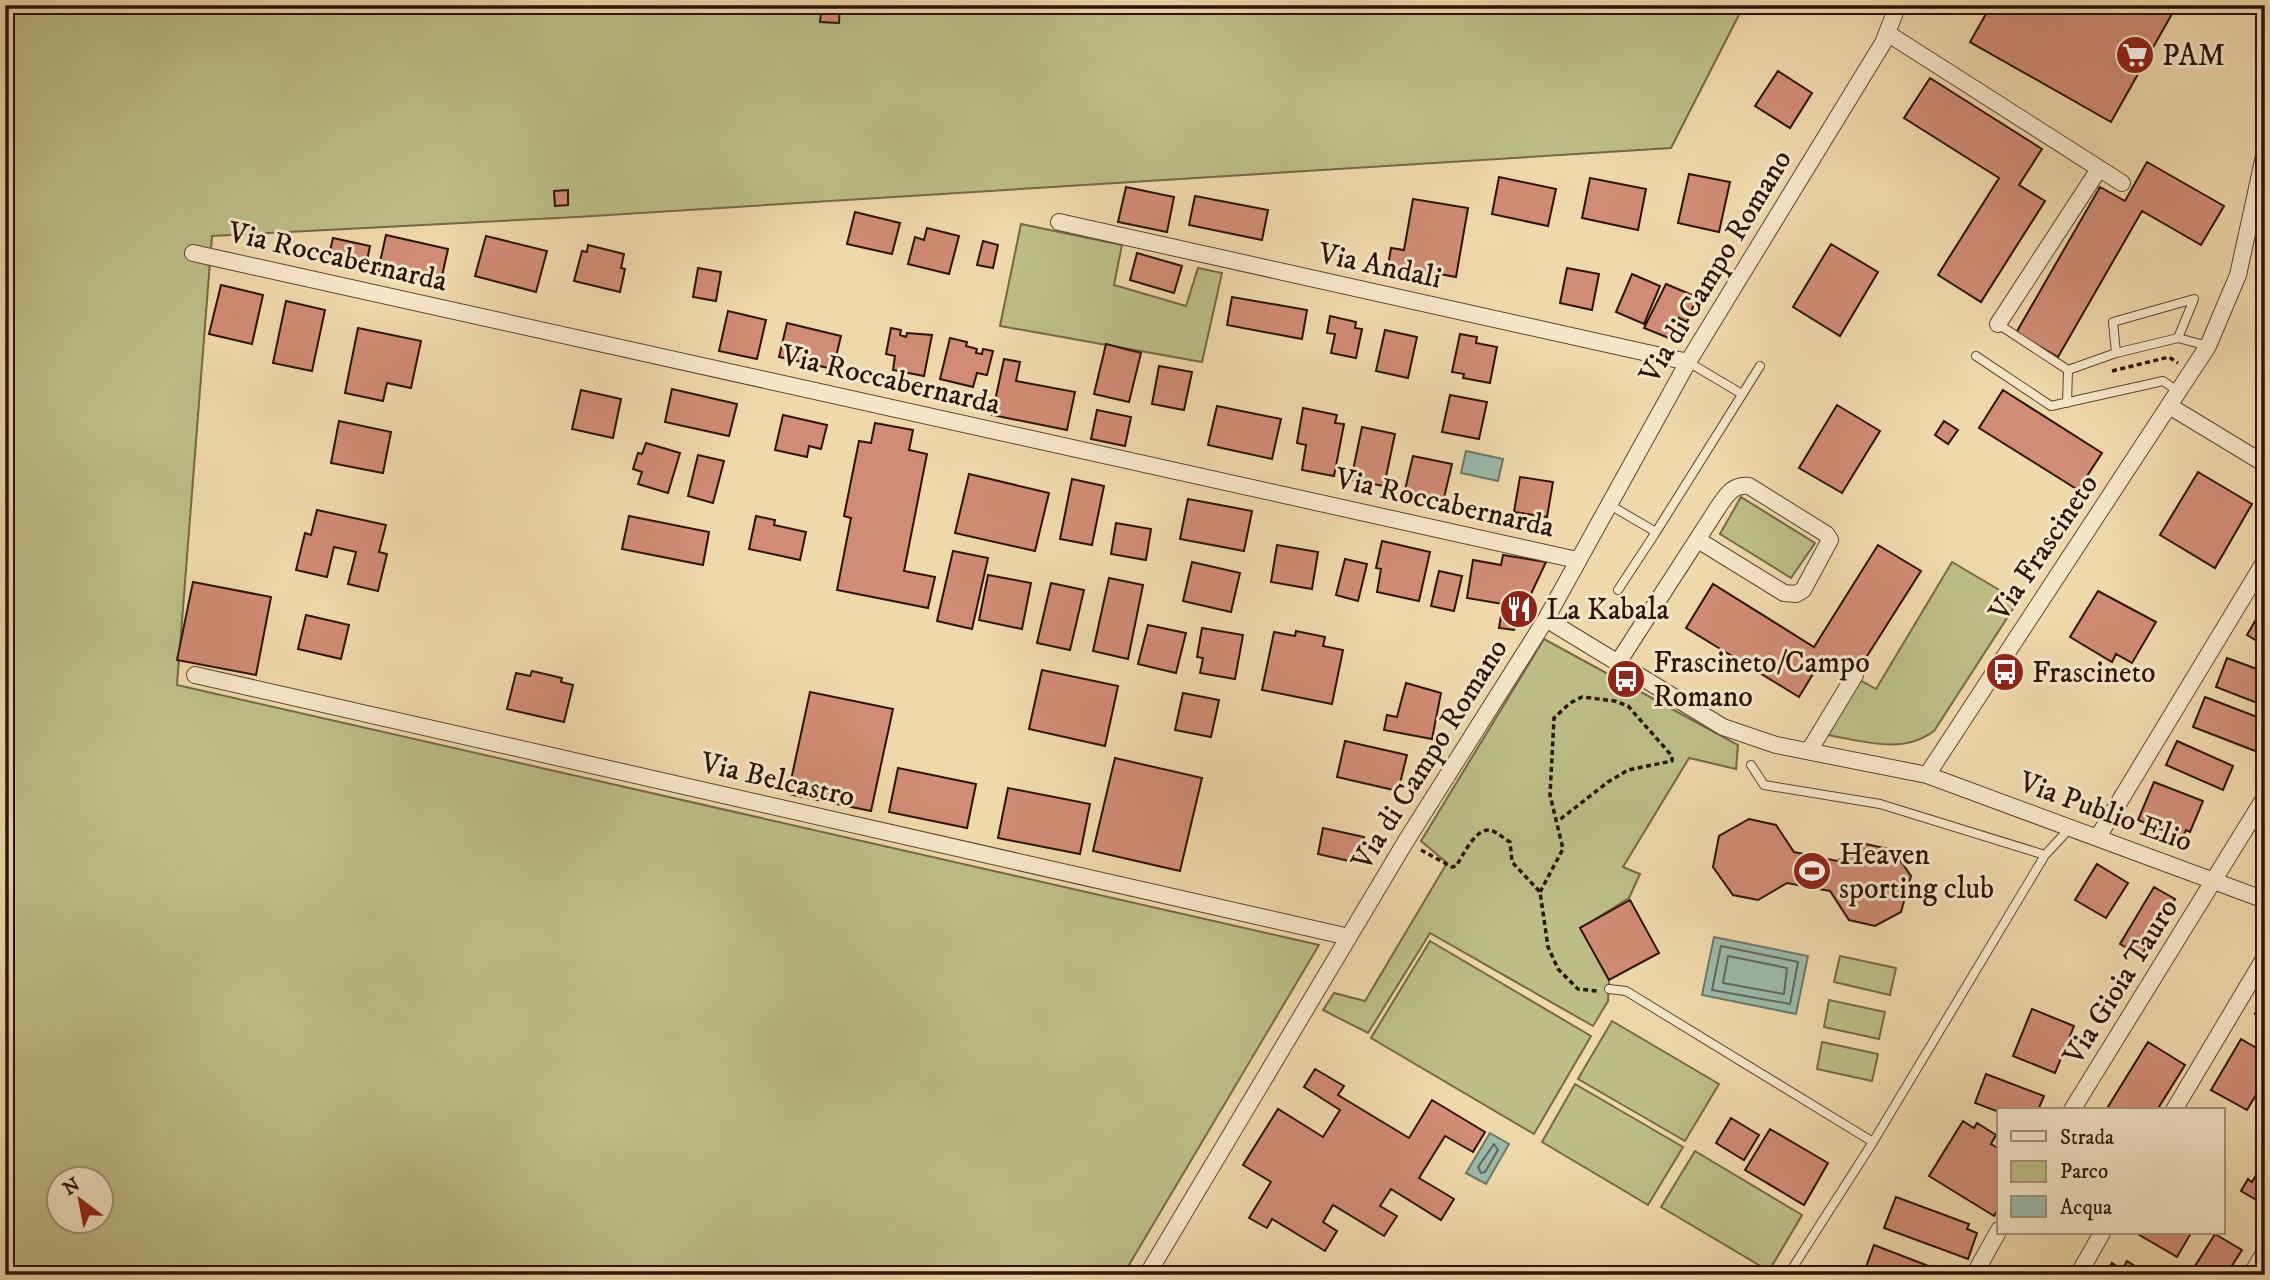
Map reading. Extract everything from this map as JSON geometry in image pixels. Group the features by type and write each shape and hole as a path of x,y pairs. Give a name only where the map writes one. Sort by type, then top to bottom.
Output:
{"street":[{"name":"Via di Campo Romano","path":"1147,1275 1406,841 1546,618 1688,362 1887,33 1898,5"},
{"path":"1887,33 2122,183"},
{"name":"Via Frascineto","path":"1927,775 2208,346 2238,275 2265,152"},
{"path":"1998,324 2099,169"},
{"name":"Via Andali","path":"1059,222 1688,362"},
{"name":"Via Roccabernarda","path":"193,253 1577,560"},
{"path":"2175,400 2265,464"},
{"path":"1617,664 1729,492 1744,485 1826,534 1830,540 1803,590 1796,594 1784,593 1698,540"},
{"path":"2098,837 2265,561"},
{"path":"1546,618 1723,727 1776,745 1927,775"},
{"name":"Via Belcastro","path":"195,675 1349,937"},
{"path":"1809,751 1855,675"},
{"name":"Via Publio Elio","path":"1927,775 2265,900"},
{"name":"Via Gioia Tauro","path":"2073,1108 2265,797"},
{"path":"2175,1108 2265,957"},
{"path":"1974,1275 1997,1234"},
{"path":"2078,1275 2101,1234"},
{"path":"2251,1275 2265,1252"}],"lane":[{"path":"2116,353 2113,322 2194,299 2178,338"},
{"path":"1998,324 2068,370"},
{"path":"2068,370 2116,353 2178,338 2208,346"},
{"path":"1976,356 2050,406 2163,381 2175,400"},
{"path":"1688,362 1742,394"},
{"path":"1618,590 1760,366"},
{"path":"2067,403 2068,370"},
{"path":"1608,504 1656,532"},
{"path":"1751,765 1764,785 1880,804 2045,855"},
{"path":"1788,1275 1873,1142 2045,855 2070,827"},
{"path":"1609,989 1626,991 1873,1142"}],"path":[{"path":"2102,373 2169,357 2179,364"},
{"path":"1540,892 1563,849 1550,795 1554,718 1570,703 1582,697 1592,696 1628,706 1672,756 1672,761 1628,770 1558,821"},
{"path":"1406,841 1452,867 1456,866 1478,834 1491,830 1510,842 1513,847 1510,852 1512,862 1540,892 1546,937 1558,969 1578,989 1590,992 1609,989"}],"green space":[{"path":"5,5 1744,5 1671,148 577,217 212,236 177,685 1319,945 1123,1275 5,1275"},
{"path":"1021,224 1122,245 1114,285 1186,306 1198,268 1222,273 1202,362 1000,326"},
{"path":"1741,497 1815,543 1791,578 1720,534"},
{"path":"1952,562 2018,601 1934,731 1909,743 1896,744 1869,743 1827,735 1860,680 1876,689"},
{"path":"1544,639 1738,745 1736,769 1689,758 1623,867 1640,874 1629,898 1581,928 1609,980 1608,1001 1593,1026 1430,933 1368,1033 1323,1010 1334,993 1365,1001 1447,863 1421,841"},
{"path":"1430,941 1591,1036 1534,1134 1371,1038"},
{"path":"1840,956 1896,968 1890,995 1834,982"},
{"path":"1829,1000 1885,1012 1879,1039 1824,1027"},
{"path":"1612,1021 1719,1084 1685,1141 1578,1079"},
{"path":"1822,1042 1878,1054 1872,1081 1817,1069"},
{"path":"1575,1084 1683,1147 1648,1205 1542,1142"},
{"path":"1695,1151 1802,1215 1769,1271 1661,1207"}],"water":[{"path":"1466,451 1503,459 1498,481 1461,473"},
{"path":"1714,937 1808,956 1796,1014 1702,995"},
{"path":"1490,1133 1509,1144 1486,1184 1466,1173"}],"building":[{"path":"822,5 840,5 839,23 820,22"},
{"path":"1991,5 2177,5 2111,122 1970,42"},
{"path":"1778,71 1812,93 1790,128 1755,106"},
{"path":"1930,78 2042,149 2019,185 2045,201 1981,302 1938,275 1999,178 1904,118"},
{"path":"2147,162 2224,206 2201,245 2142,211 2058,357 2016,333 2100,187 2125,201"},
{"path":"1689,174 1730,182 1719,232 1678,223"},
{"path":"1499,177 1556,189 1548,226 1492,214"},
{"path":"1590,178 1646,189 1638,230 1582,218"},
{"path":"1126,187 1174,197 1167,232 1118,222"},
{"path":"568,190 568,205 555,206 554,191"},
{"path":"1195,196 1268,210 1262,240 1189,225"},
{"path":"1413,199 1468,208 1456,277 1428,272 1426,283 1386,277 1391,248 1404,250"},
{"path":"855,212 900,223 892,254 847,244"},
{"path":"927,228 959,236 949,274 908,264 915,237 924,240"},
{"path":"386,235 448,249 440,285 378,271"},
{"path":"486,236 547,251 536,292 475,276"},
{"path":"333,238 370,246 365,271 327,263"},
{"path":"983,241 998,245 993,268 977,265"},
{"path":"1831,244 1878,272 1840,336 1793,307"},
{"path":"588,245 624,254 621,268 625,269 620,292 574,281 582,251 587,252"},
{"path":"1137,253 1182,266 1174,293 1130,280"},
{"path":"698,268 721,272 716,301 693,297"},
{"path":"1567,268 1599,274 1592,310 1560,303"},
{"path":"1632,274 1660,286 1644,324 1616,312"},
{"path":"1666,284 1697,297 1687,322 1679,318 1671,339 1644,328"},
{"path":"221,285 263,295 252,344 209,334"},
{"path":"1232,297 1307,310 1302,339 1227,325"},
{"path":"286,301 325,310 312,371 273,363"},
{"path":"728,311 766,320 757,359 719,351"},
{"path":"1330,316 1356,322 1355,328 1362,329 1356,358 1331,353 1335,334 1327,333"},
{"path":"787,323 841,336 833,369 779,357"},
{"path":"358,328 421,341 411,388 387,383 383,401 345,393"},
{"path":"891,328 901,330 900,335 906,337 907,333 932,335 924,376 893,370 895,356 886,354"},
{"path":"1385,330 1417,337 1408,378 1376,371"},
{"path":"1460,334 1477,337 1476,343 1497,347 1490,383 1463,378 1464,374 1452,372"},
{"path":"950,338 967,342 966,346 977,349 976,353 982,354 983,349 993,351 987,375 977,373 973,387 940,379"},
{"path":"1106,344 1141,353 1129,402 1094,394"},
{"path":"1004,359 1020,362 1016,381 1075,392 1067,430 992,415"},
{"path":"1159,366 1192,372 1184,410 1152,404"},
{"path":"672,389 737,404 729,436 665,422"},
{"path":"581,390 621,399 613,438 572,429"},
{"path":"2003,390 2102,453 2078,490 1979,428"},
{"path":"1450,395 1487,402 1479,439 1442,432"},
{"path":"1837,405 1880,431 1842,493 1799,468"},
{"path":"1217,406 1281,419 1272,459 1208,445"},
{"path":"1303,408 1337,415 1335,423 1344,424 1334,476 1302,470 1306,445 1297,443"},
{"path":"1097,410 1131,417 1125,446 1091,439"},
{"path":"783,415 827,425 821,449 809,446 807,457 775,450"},
{"path":"339,421 391,432 383,473 331,463"},
{"path":"1944,421 1958,430 1948,444 1935,435"},
{"path":"875,423 913,430 909,450 927,454 904,571 935,577 928,608 837,590 851,518 844,516 859,441 871,443"},
{"path":"1362,427 1395,434 1384,486 1351,480"},
{"path":"646,443 680,453 668,493 638,484 642,472 633,469 638,453 642,454"},
{"path":"698,455 724,461 713,503 688,496"},
{"path":"1413,456 1452,464 1443,502 1404,494"},
{"path":"2198,472 2252,504 2215,568 2160,535"},
{"path":"969,474 1049,493 1035,551 955,533"},
{"path":"1520,477 1553,482 1547,517 1514,512"},
{"path":"1072,479 1104,486 1092,545 1060,539"},
{"path":"1188,499 1252,511 1244,551 1180,539"},
{"path":"317,510 386,525 379,552 387,554 378,591 348,584 356,552 334,547 327,577 296,570 305,533 311,535"},
{"path":"629,516 709,532 703,565 622,549"},
{"path":"756,516 775,520 774,525 806,532 800,560 749,549"},
{"path":"1116,523 1151,529 1146,560 1111,554"},
{"path":"1382,541 1430,552 1419,601 1377,592 1381,569 1376,568"},
{"path":"1277,545 1318,552 1312,589 1271,582"},
{"path":"1878,545 1921,571 1855,675 1824,656 1799,697 1686,628 1713,584 1814,647"},
{"path":"953,551 988,558 972,629 937,621"},
{"path":"1503,555 1546,562 1514,630 1499,628 1503,604 1467,598 1473,560 1501,565"},
{"path":"1345,559 1367,564 1358,601 1336,595"},
{"path":"1192,562 1240,573 1231,612 1183,601"},
{"path":"1439,571 1462,576 1454,611 1431,606"},
{"path":"988,575 1031,583 1022,629 979,620"},
{"path":"1109,578 1143,585 1128,659 1093,651"},
{"path":"193,582 271,597 256,675 177,660"},
{"path":"1051,583 1084,590 1070,650 1037,643"},
{"path":"2098,591 2156,622 2132,663 2116,654 2112,662 2070,637"},
{"path":"2265,604 2265,646 2247,635"},
{"path":"306,615 349,625 341,659 298,649"},
{"path":"1148,625 1186,633 1176,673 1138,664"},
{"path":"1202,628 1243,635 1235,679 1200,673 1203,658 1197,657"},
{"path":"1296,631 1325,637 1323,646 1343,650 1332,704 1262,690 1274,632 1295,636"},
{"path":"2227,658 2265,672 2265,706 2216,687"},
{"path":"1042,670 1118,686 1105,746 1029,729"},
{"path":"532,671 562,678 561,682 573,685 564,722 507,709 516,673 530,676"},
{"path":"1406,683 1441,693 1432,739 1384,730 1387,715 1397,717"},
{"path":"810,692 893,709 871,811 788,794"},
{"path":"1183,693 1219,700 1211,737 1175,730"},
{"path":"2205,697 2265,720 2263,754 2193,727"},
{"path":"1345,741 1407,755 1398,791 1337,777"},
{"path":"2177,741 2233,766 2223,790 2166,765"},
{"path":"1115,758 1202,778 1180,871 1093,851"},
{"path":"898,768 976,784 967,828 889,812"},
{"path":"2154,782 2203,801 2190,832 2186,830 2182,838 2138,820"},
{"path":"1008,788 1090,804 1080,854 998,838"},
{"name":"Heaven sporting club","path":"1749,819 1776,825 1794,852 1837,861 1866,844 1893,850 1911,876 1901,912 1875,926 1849,920 1830,891 1787,883 1758,900 1733,895 1713,867 1719,836"},
{"path":"1323,828 1364,837 1358,863 1318,854"},
{"path":"2097,864 2128,883 2106,918 2075,900"},
{"path":"2154,887 2175,899 2141,956 2120,944"},
{"path":"1630,900 1659,953 1609,980 1580,928"},
{"path":"2265,997 2265,1020 2255,1014"},
{"path":"2032,1009 2074,1026 2055,1073 2013,1056"},
{"path":"2241,1039 2265,1053 2265,1080 2247,1110 2211,1090"},
{"path":"2148,1042 2185,1065 2158,1108 2107,1108"},
{"path":"1315,1069 1344,1086 1338,1095 1409,1138 1432,1100 1485,1132 1473,1152 1445,1136 1419,1178 1454,1199 1441,1220 1391,1189 1380,1206 1397,1216 1384,1236 1333,1205 1323,1222 1337,1231 1325,1251 1272,1219 1267,1228 1249,1218 1271,1182 1243,1165 1278,1109 1323,1137 1340,1110 1304,1087"},
{"path":"1986,1074 2044,1096 2039,1108 1997,1108 1997,1111 1975,1103"},
{"path":"1731,1118 1759,1135 1744,1160 1716,1143"},
{"path":"1963,1121 1974,1128 1977,1123 1996,1135 1991,1144 1997,1148 1997,1211 1994,1216 1929,1176"},
{"path":"1770,1129 1828,1163 1804,1205 1745,1170"},
{"path":"2262,1165 2265,1166 2265,1205 2241,1191 2248,1179 2252,1182"},
{"path":"1896,1197 1969,1224 1967,1229 1977,1233 1968,1259 1884,1228"},
{"path":"2138,1234 2190,1234 2177,1257"},
{"path":"2215,1234 2242,1250 2226,1275 2209,1275 2195,1266"},
{"path":"1874,1245 1952,1275 1887,1275 1866,1267"},
{"path":"2127,1261 2149,1275 2105,1275 2112,1263 2122,1270"}],"place":[{"name":"PAM","path":"2135,55"},
{"name":"La Kabala","path":"1519,609"},
{"name":"Frascineto","path":"2005,672"},
{"name":"Frascineto/Campo Romano","path":"1626,679"},
{"name":"Heaven sporting club","path":"1812,871"}]}
